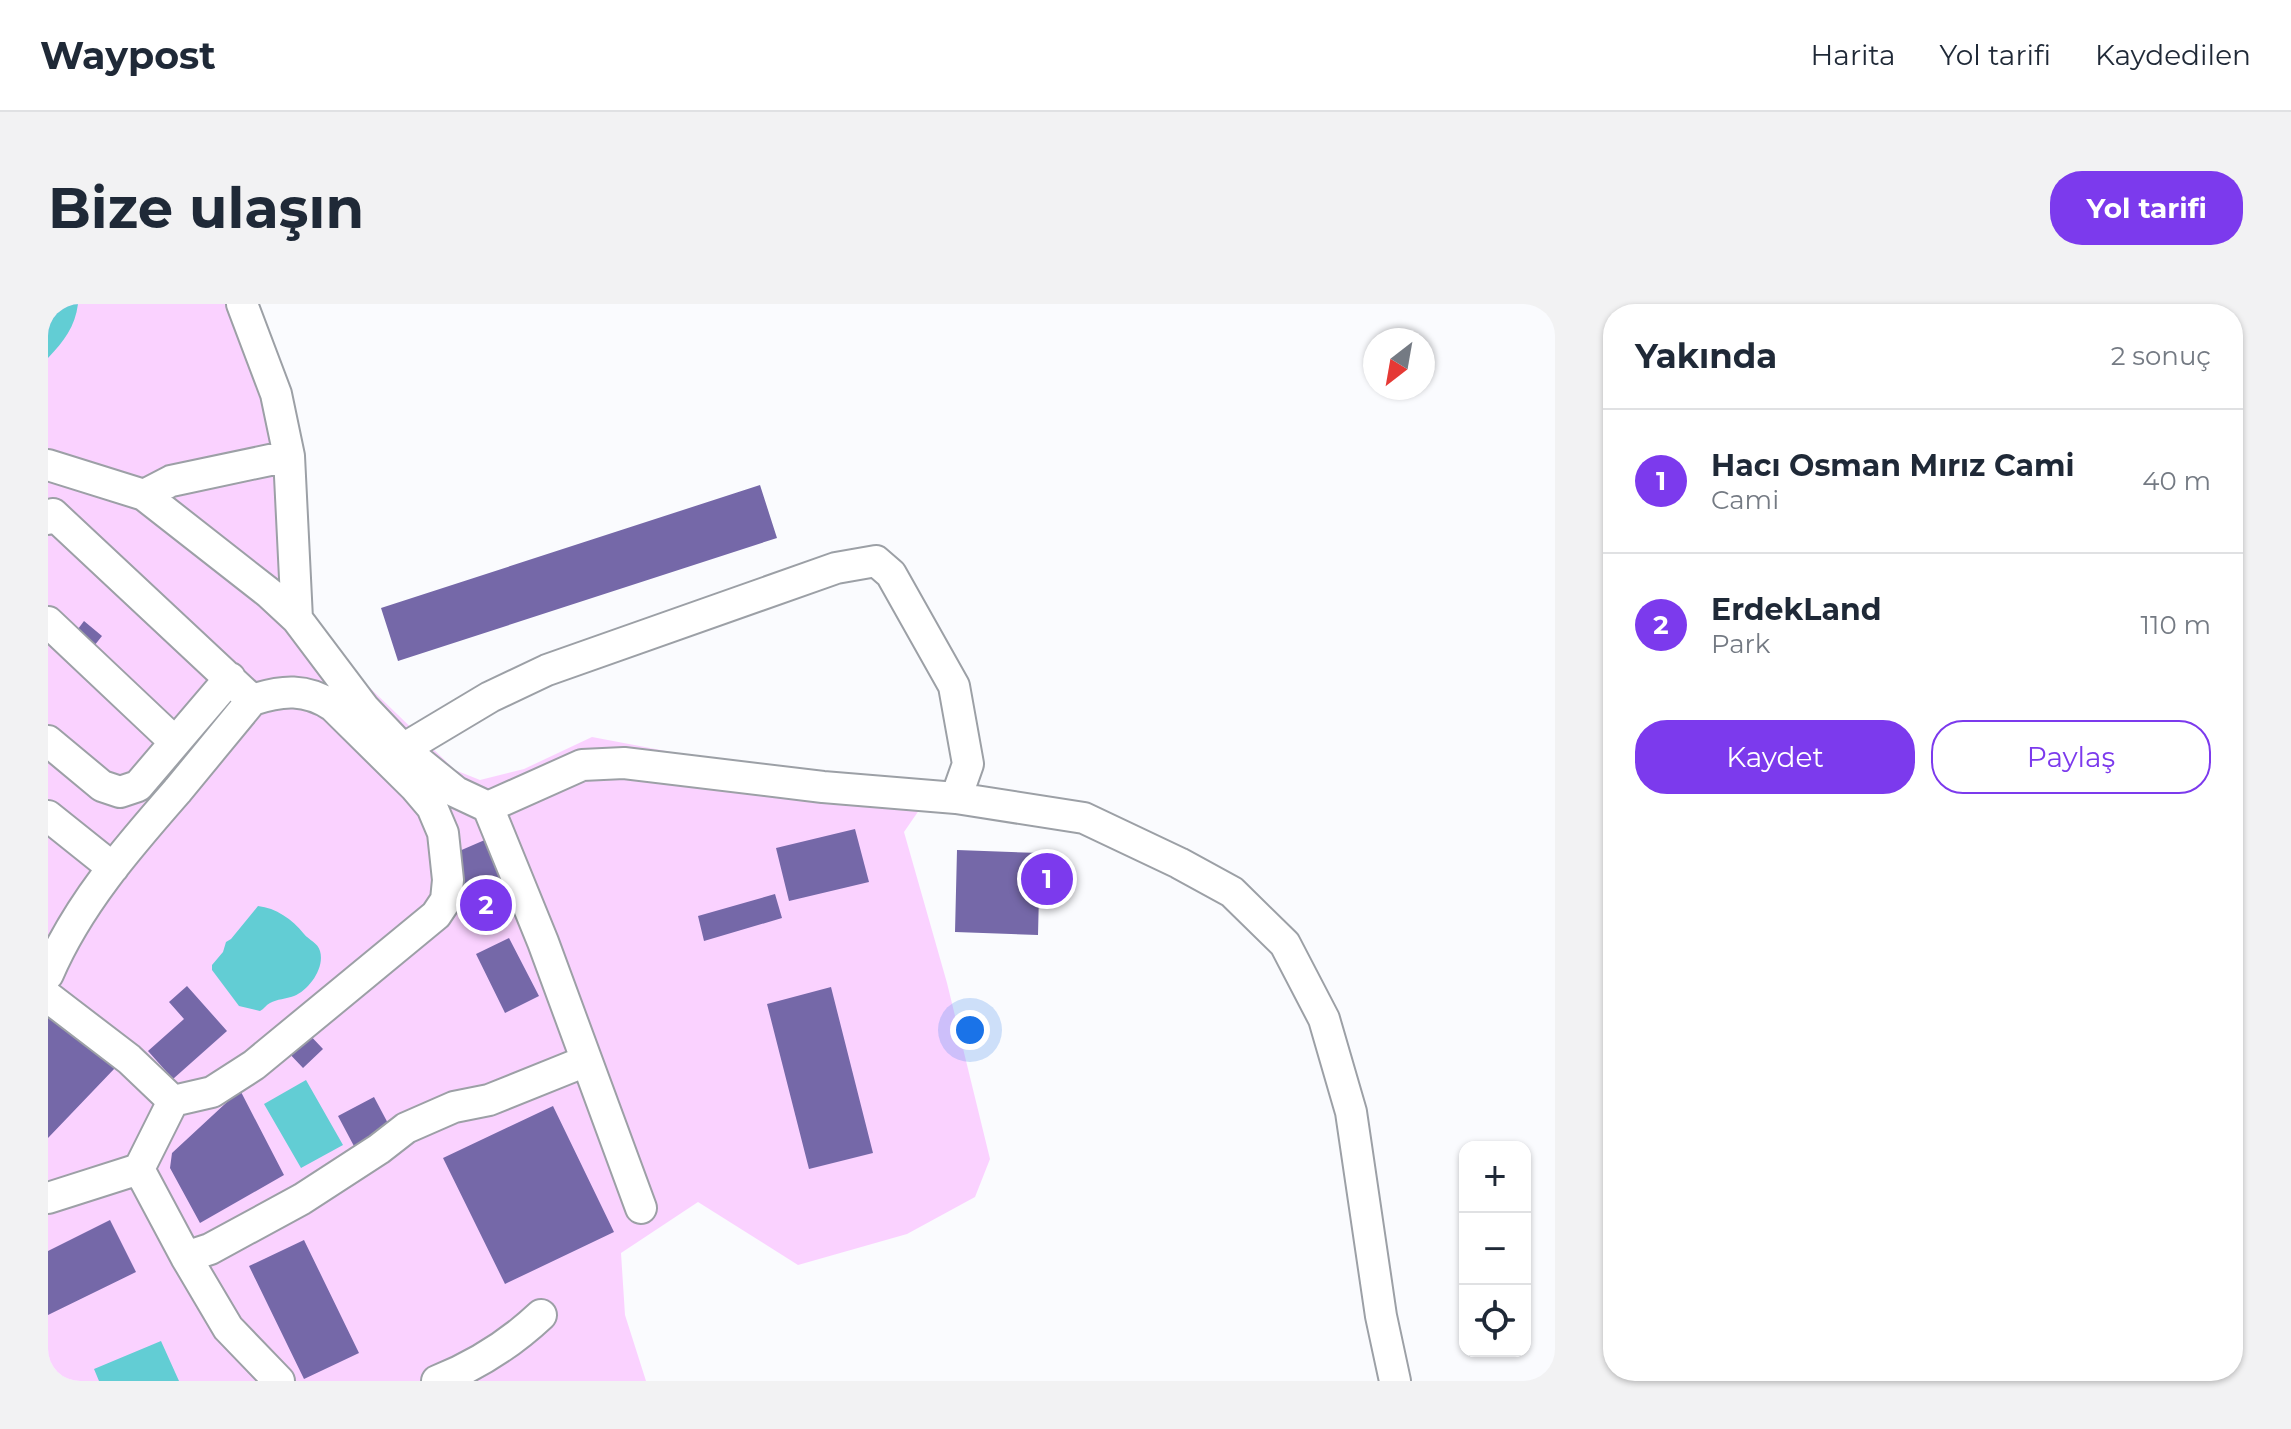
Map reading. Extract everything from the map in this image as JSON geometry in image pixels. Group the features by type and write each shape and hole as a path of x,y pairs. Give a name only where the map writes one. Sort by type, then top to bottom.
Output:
{"lane":[{"path":"242,304 276,394 289,456 297,619"},
{"path":"144,495 171,481 289,456"},
{"path":"48,465 144,495 269,593 297,619 364,708 403,749 456,792 488,807 543,942 641,1208"},
{"path":"48,519 53,514 252,700"},
{"path":"403,749 490,697 578,657 836,568 876,561 891,574 954,686 968,764 956,798"},
{"path":"48,622 175,742"},
{"path":"48,741 102,786 120,792 138,786 230,678"},
{"path":"48,974 60,947 113,868 252,700 287,690 320,697 333,706 415,787 432,807 443,833 448,880 446,900 436,915 254,1065 212,1092 173,1101"},
{"path":"488,807 582,765 624,763 823,787 956,798 1084,818 1232,892 1285,944 1324,1019 1351,1112 1381,1316 1395,1381"},
{"path":"48,816 113,868"},
{"path":"48,997 129,1059 173,1101"},
{"path":"186,1257 210,1249 302,1199 406,1128 454,1107 489,1100 586,1061"},
{"path":"48,1198 139,1169 173,1101"},
{"path":"139,1169 228,1328 279,1381"},
{"path":"437,1381 473,1367 541,1315"}],"shaded area":[{"path":"48,304 255,304 310,617 368,686 455,770 480,780 524,769 592,737 724,762 935,787 904,832 947,983 990,1159 975,1197 907,1234 798,1265 698,1202 621,1253 625,1315 646,1381 48,1381"}],"water":[{"path":"48,304 78,304 68,333 48,358"},
{"path":"258,906 289,919 317,946 321,958 318,971 305,989 294,996 270,1003 260,1011 239,1006 212,970 226,942"},
{"path":"306,1080 343,1145 301,1168 264,1104"},
{"path":"161,1341 179,1381 99,1381 94,1369"}],"building":[{"path":"760,485 777,538 398,661 381,608"},
{"path":"84,621 102,636 90,651 72,637"},
{"path":"855,829 869,882 789,901 776,848"},
{"path":"487,839 507,901 472,913 450,855"},
{"path":"957,850 1040,853 1038,935 955,932"},
{"path":"775,894 782,918 704,941 698,916"},
{"path":"509,938 539,996 505,1013 476,954"},
{"path":"187,986 227,1031 173,1079 148,1051 184,1019 169,1002"},
{"path":"831,987 873,1153 809,1169 767,1004"},
{"path":"48,1006 115,1068 48,1138"},
{"path":"306,1031 323,1049 303,1068 286,1050"},
{"path":"240,1090 284,1175 200,1223 170,1168 172,1153"},
{"path":"374,1097 391,1129 355,1148 338,1116"},
{"path":"553,1106 614,1232 505,1284 443,1158"},
{"path":"110,1220 136,1272 48,1315 48,1251"},
{"path":"304,1240 359,1353 304,1379 249,1266"}],"place":[{"name":"Hacı Osman Mırız Cami","path":"1047,879"},
{"name":"ErdekLand","path":"486,905"}]}
